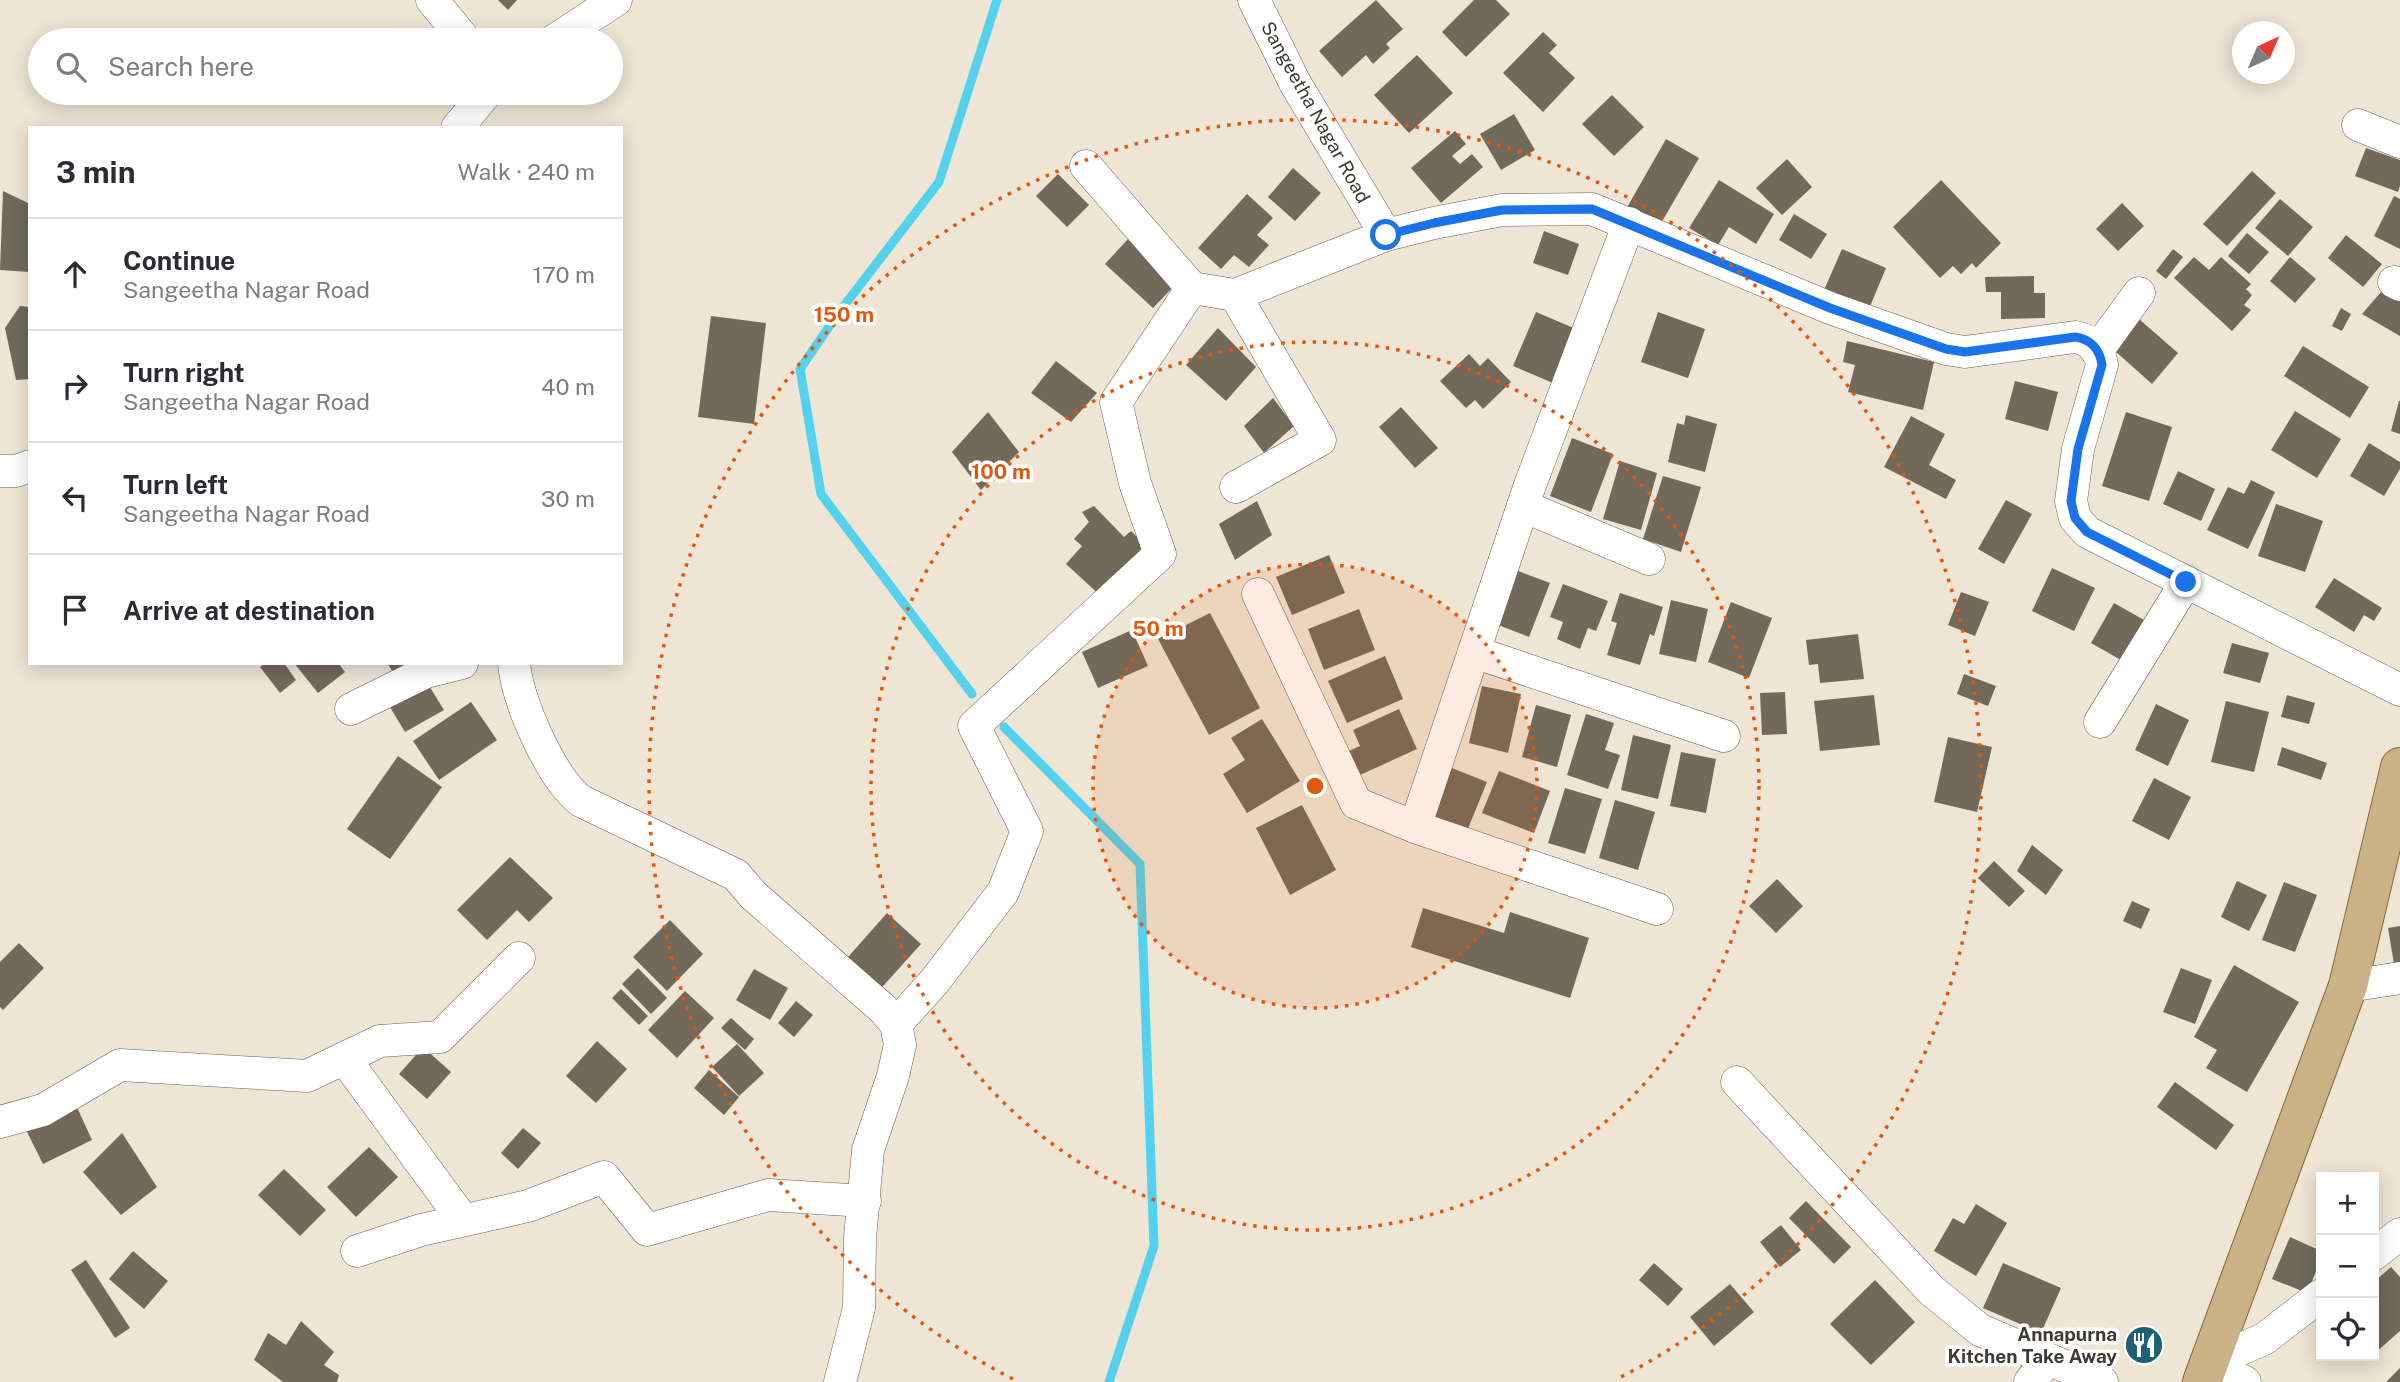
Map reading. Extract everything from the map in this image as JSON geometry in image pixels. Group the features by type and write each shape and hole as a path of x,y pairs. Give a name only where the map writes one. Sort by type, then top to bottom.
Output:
{"main road":[{"path":"2204,1373 2348,986 2400,767"}],"street":[{"path":"432,0 455,28"},
{"path":"573,28 616,0"},
{"name":"Sangeetha Nagar Road","path":"1254,0 1295,83 1386,235"},
{"path":"459,126 476,105"},
{"path":"2358,125 2400,142"},
{"path":"1086,166 1192,288 1235,295 1386,235 1434,223 1502,210 1592,209 1830,308 1946,349 1965,352 2075,337 2088,340 2097,351 2102,365 2078,449 2071,501 2075,518 2087,532 2400,690"},
{"path":"1415,827 1523,506 1629,223"},
{"path":"896,1024 934,982 1003,892 1027,831 974,726 1160,554 1135,483 1116,402 1192,288"},
{"path":"2097,351 2139,293"},
{"path":"1235,295 1320,440 1236,486"},
{"path":"0,471 16,471 28,467"},
{"path":"1523,506 1649,559"},
{"path":"2100,722 2186,582"},
{"path":"1258,594 1356,803 1415,827 1657,909"},
{"path":"1474,652 1724,736"},
{"path":"351,709 426,672 454,665"},
{"path":"514,665 516,684 531,721 560,779 570,792 581,802 736,875 752,895 882,1008 896,1024 900,1045 868,1150 860,1238 859,1308 840,1382"},
{"path":"0,1122 43,1110 120,1065 307,1076 380,1041 439,1037 519,958"},
{"path":"2348,986 2400,978"},
{"path":"344,1058 463,1220"},
{"path":"1737,1082 1931,1290 1980,1330 2039,1371 2102,1382"},
{"path":"357,1251 421,1230 528,1206 604,1177 647,1230 768,1195 865,1201"},
{"path":"2379,1250 2400,1234"},
{"path":"2204,1373 2264,1339 2317,1298"},
{"path":"2204,1373 2245,1382"}],"building":[{"path":"498,0 517,0 508,10"},
{"path":"1376,0 1403,29 1386,44 1390,48 1373,64 1366,55 1342,77 1319,51"},
{"path":"1474,0 1496,0 1510,14 1466,57 1442,32"},
{"path":"1543,32 1557,45 1549,53 1575,78 1543,112 1503,73"},
{"path":"1417,55 1453,93 1409,133 1374,95"},
{"path":"1612,95 1644,127 1614,156 1582,124"},
{"path":"1514,114 1535,150 1501,170 1480,134"},
{"path":"1455,131 1466,144 1452,156 1460,164 1472,154 1483,167 1441,203 1411,168"},
{"path":"1666,139 1699,158 1657,230 1625,211"},
{"path":"2366,148 2400,160 2398,192 2355,176"},
{"path":"1787,159 1812,187 1782,215 1756,188"},
{"path":"1293,168 1321,193 1295,221 1268,197"},
{"path":"2252,171 2276,193 2227,246 2203,224"},
{"path":"1058,174 1089,205 1067,227 1036,196"},
{"path":"1719,180 1774,214 1756,244 1729,227 1718,245 1689,228"},
{"path":"1941,180 2001,243 1976,268 1972,263 1961,274 1953,266 1940,278 1893,227"},
{"path":"3,191 28,203 28,272 0,270"},
{"path":"1247,194 1273,218 1257,235 1269,245 1249,267 1234,255 1221,269 1198,248"},
{"path":"2394,196 2400,199 2400,249 2374,236"},
{"path":"2280,199 2313,227 2288,256 2255,228"},
{"path":"2122,203 2144,226 2118,251 2096,229"},
{"path":"1794,214 1827,234 1811,259 1779,240"},
{"path":"1544,231 1579,244 1568,275 1533,263"},
{"path":"2247,233 2269,252 2249,274 2228,256"},
{"path":"2346,235 2382,264 2363,287 2328,258"},
{"path":"1128,239 1177,283 1153,308 1105,264"},
{"path":"1842,249 1886,268 1866,316 1821,297"},
{"path":"2173,249 2183,257 2166,279 2156,271"},
{"path":"2194,257 2209,270 2221,257 2251,284 2246,289 2252,295 2244,305 2251,310 2232,331 2174,278"},
{"path":"2290,257 2316,279 2295,303 2270,281"},
{"path":"2034,276 2034,293 2045,293 2045,318 2001,319 2001,292 1986,292 1985,277"},
{"path":"2387,285 2400,296 2400,336 2362,314"},
{"path":"20,306 28,307 28,379 16,380 5,328"},
{"path":"2341,308 2351,314 2342,331 2332,326"},
{"path":"1536,312 1576,329 1553,383 1513,366"},
{"path":"1658,312 1705,329 1688,378 1641,362"},
{"path":"2131,312 2178,353 2152,384 2105,342"},
{"path":"711,316 766,323 754,424 698,417"},
{"path":"1218,328 1256,367 1226,401 1186,365"},
{"path":"1847,341 1934,362 1923,410 1848,392 1855,365 1843,362"},
{"path":"2303,346 2369,387 2350,418 2284,376"},
{"path":"1469,354 1480,366 1488,358 1511,382 1483,409 1475,400 1466,408 1440,381"},
{"path":"1056,361 1097,393 1071,422 1031,393"},
{"path":"2015,381 2058,392 2048,431 2005,419"},
{"path":"1273,398 1294,426 1264,453 1244,426"},
{"path":"2400,401 2400,434 2391,431"},
{"path":"1401,407 1438,448 1415,468 1379,427"},
{"path":"2295,411 2341,439 2317,478 2271,450"},
{"path":"988,412 1019,452 981,490 952,452"},
{"path":"2126,412 2172,427 2149,501 2102,486"},
{"path":"1686,415 1717,424 1705,472 1668,462 1677,423 1684,425"},
{"path":"1911,416 1945,434 1929,465 1956,480 1946,499 1884,467"},
{"path":"1572,438 1613,454 1591,512 1550,496"},
{"path":"2369,443 2400,462 2400,469 2384,496 2350,476"},
{"path":"1620,461 1657,473 1641,530 1603,519"},
{"path":"2178,471 2215,489 2201,521 2163,504"},
{"path":"1663,476 1701,487 1681,552 1643,539"},
{"path":"2251,480 2275,492 2248,549 2207,530 2228,487 2244,494"},
{"path":"2006,500 2032,514 2004,564 1978,549"},
{"path":"1257,501 1272,535 1235,560 1219,524"},
{"path":"2276,504 2323,521 2305,572 2258,556"},
{"path":"1094,506 1124,537 1131,531 1147,547 1103,598 1066,564 1082,546 1074,539 1089,522 1082,512"},
{"path":"1329,555 1345,593 1292,615 1276,577"},
{"path":"2052,568 2095,588 2074,631 2032,611"},
{"path":"1513,569 1550,583 1529,637 1493,623"},
{"path":"2334,578 2382,608 2374,621 2364,615 2354,632 2315,607"},
{"path":"1563,584 1608,601 1596,631 1588,628 1580,649 1557,639 1563,622 1550,617"},
{"path":"1961,592 1989,602 1975,636 1948,625"},
{"path":"1620,593 1663,607 1654,636 1650,634 1640,665 1607,655 1617,623 1611,621"},
{"path":"1671,600 1708,609 1696,662 1659,654"},
{"path":"1731,602 1772,618 1749,678 1708,662"},
{"path":"2114,603 2144,620 2121,660 2091,643"},
{"path":"1359,609 1375,650 1324,670 1308,629"},
{"path":"1210,613 1260,708 1209,735 1158,639"},
{"path":"1132,630 1148,666 1098,688 1082,652"},
{"path":"1858,634 1864,679 1820,683 1818,664 1809,665 1806,640"},
{"path":"2232,643 2269,653 2260,683 2223,673"},
{"path":"1385,656 1403,699 1347,723 1328,681"},
{"path":"285,665 296,680 280,693 260,667"},
{"path":"296,665 340,665 345,672 318,693"},
{"path":"388,665 428,665 401,684"},
{"path":"1964,674 1996,686 1988,706 1957,694"},
{"path":"423,676 444,710 405,732 385,699"},
{"path":"1482,686 1521,694 1508,753 1469,743"},
{"path":"1785,692 1787,734 1762,735 1760,693"},
{"path":"1874,695 1880,745 1820,751 1814,701"},
{"path":"2287,695 2315,703 2309,724 2281,717"},
{"path":"2226,701 2269,712 2254,772 2211,762"},
{"path":"471,702 497,740 439,780 413,741"},
{"path":"2156,704 2189,720 2168,766 2135,750"},
{"path":"1536,705 1571,715 1557,767 1522,757"},
{"path":"1399,709 1417,749 1360,775 1349,751 1360,746 1353,730"},
{"path":"1586,714 1614,723 1605,750 1620,755 1608,789 1567,775"},
{"path":"1262,719 1300,781 1247,813 1223,774 1245,760 1231,738"},
{"path":"1633,735 1671,745 1658,799 1621,790"},
{"path":"1948,737 1992,747 1977,812 1934,802"},
{"path":"2282,747 2327,763 2321,780 2277,765"},
{"path":"1681,752 1716,759 1706,813 1670,806"},
{"path":"398,756 442,787 390,859 347,829"},
{"path":"1447,766 1487,782 1467,831 1427,815"},
{"path":"1499,771 1550,791 1534,833 1482,813"},
{"path":"2154,778 2191,797 2169,840 2132,821"},
{"path":"1565,788 1602,799 1585,854 1548,843"},
{"path":"1615,800 1655,812 1638,870 1599,858"},
{"path":"1302,805 1336,870 1290,895 1256,828"},
{"path":"2032,845 2063,870 2046,895 2017,871"},
{"path":"510,857 553,898 529,922 517,910 487,940 457,910"},
{"path":"1994,861 2025,891 2009,907 1978,878"},
{"path":"1777,879 1803,906 1776,933 1749,906"},
{"path":"2237,881 2267,895 2249,931 2221,917"},
{"path":"2284,882 2317,895 2295,952 2262,940"},
{"path":"2132,901 2150,909 2141,929 2123,921"},
{"path":"1423,908 1504,933 1510,912 1589,938 1570,998 1411,947"},
{"path":"887,913 921,944 875,995 841,965"},
{"path":"670,920 703,954 667,991 633,957"},
{"path":"2400,926 2400,969 2395,970 2388,928"},
{"path":"19,943 44,968 3,1010 0,1007 0,962"},
{"path":"2234,965 2299,1002 2247,1092 2206,1068 2217,1050 2194,1037"},
{"path":"638,968 667,998 651,1014 622,984"},
{"path":"2181,968 2212,980 2195,1024 2163,1012"},
{"path":"754,969 788,988 770,1020 736,1000"},
{"path":"621,989 648,1016 639,1025 612,998"},
{"path":"685,991 714,1018 677,1058 648,1030"},
{"path":"796,1001 813,1015 794,1037 778,1023"},
{"path":"731,1018 754,1039 745,1050 721,1028"},
{"path":"597,1041 627,1069 596,1103 566,1076"},
{"path":"737,1044 764,1073 739,1096 712,1067"},
{"path":"423,1047 451,1072 427,1099 399,1074"},
{"path":"709,1070 739,1097 724,1115 694,1088"},
{"path":"2175,1082 2234,1125 2216,1150 2157,1107"},
{"path":"75,1103 92,1140 43,1164 25,1128"},
{"path":"523,1128 541,1143 518,1169 501,1153"},
{"path":"122,1133 157,1187 121,1215 83,1172"},
{"path":"369,1147 398,1177 356,1217 327,1187"},
{"path":"284,1169 326,1210 300,1236 258,1195"},
{"path":"1806,1201 1851,1247 1834,1264 1789,1218"},
{"path":"1976,1204 2007,1223 1976,1276 1934,1251 1953,1218 1964,1224"},
{"path":"1781,1225 1801,1250 1780,1267 1760,1242"},
{"path":"2290,1237 2316,1249 2316,1271 2307,1293 2272,1279"},
{"path":"133,1251 168,1281 144,1309 109,1279"},
{"path":"86,1260 130,1328 115,1338 71,1270"},
{"path":"1654,1263 1683,1289 1668,1306 1639,1280"},
{"path":"2003,1263 2061,1288 2041,1333 1983,1308"},
{"path":"2391,1267 2400,1277 2400,1331 2379,1350 2379,1298 2379,1278"},
{"path":"1875,1280 1915,1322 1871,1365 1830,1324"},
{"path":"1730,1284 1754,1312 1714,1346 1690,1317"},
{"path":"301,1321 334,1352 324,1365 339,1375 337,1382 283,1382 254,1360 268,1333 286,1345"},
{"path":"2400,1368 2400,1382 2386,1382"}],"waterway":[{"path":"972,694 821,494 800,369 837,315 939,182 997,0"},
{"path":"1004,727 1140,864 1154,1246 1109,1382"}],"place":[{"name":"Annapurna Kitchen Take Away","path":"2144,1345"}],"route":[{"path":"1386,235 1502,210 1592,209 1830,308 1956,352 2075,337 2088,340 2100,354 2102,365 2078,449 2071,501 2075,518 2087,532 2186,582"}]}
